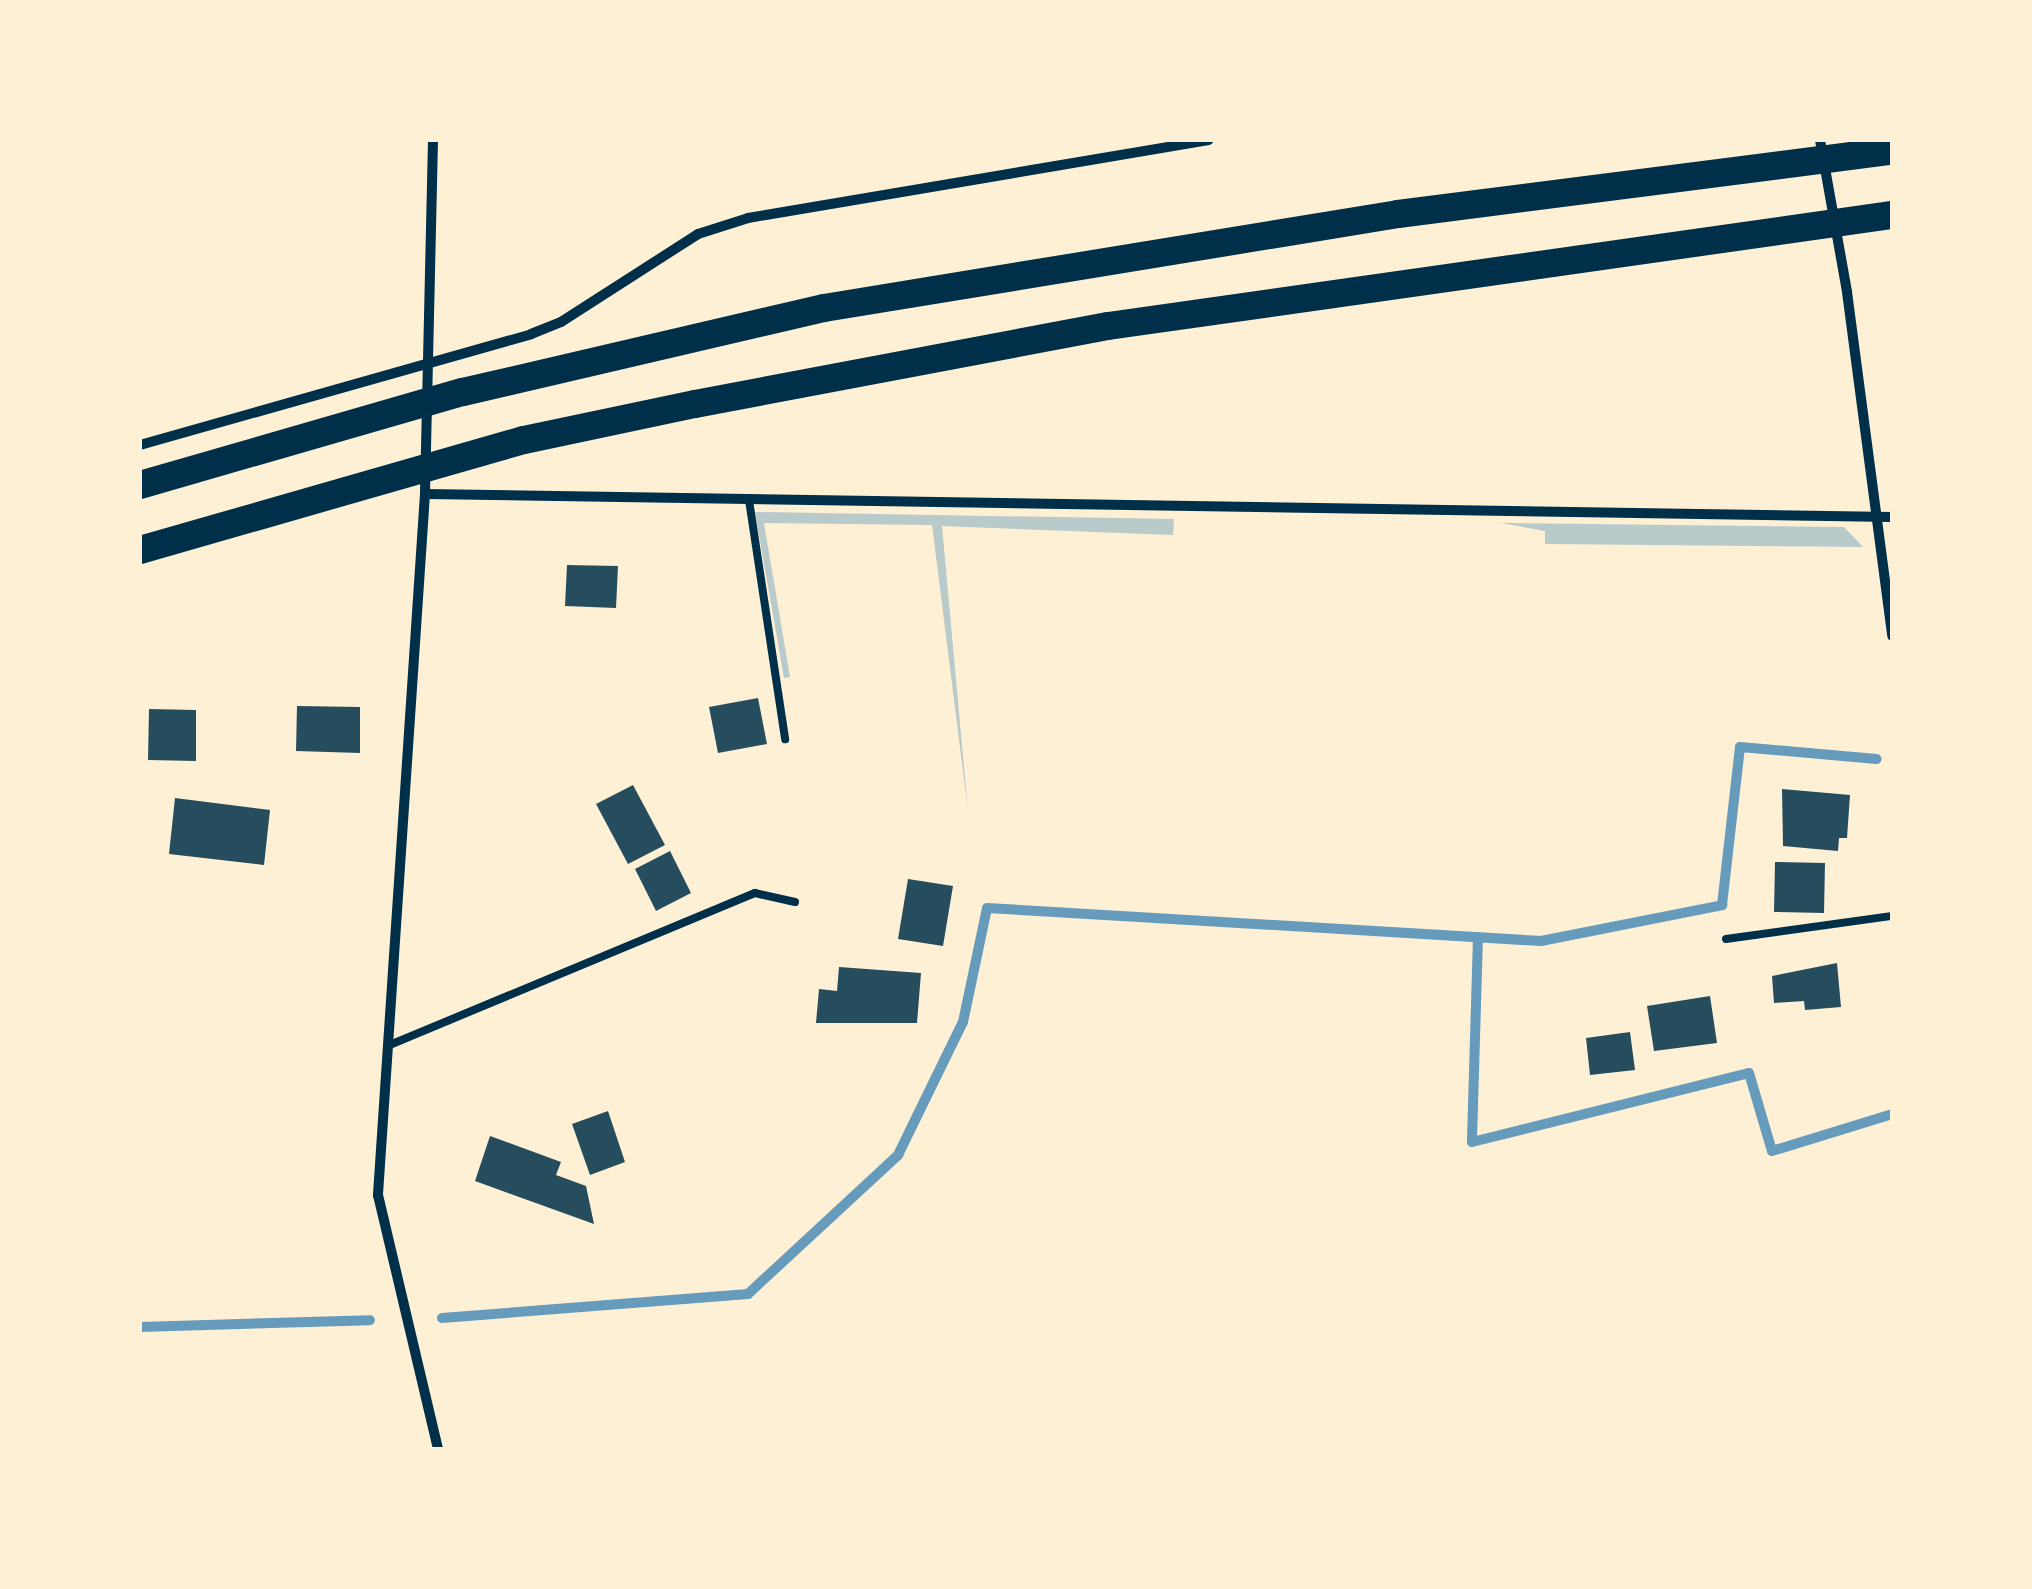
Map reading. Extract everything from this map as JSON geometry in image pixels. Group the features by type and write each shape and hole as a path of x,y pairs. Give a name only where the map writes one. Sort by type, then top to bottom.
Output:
{"highway":[{"path":"140,484 482,387 824,308 1398,214 1892,151"},
{"path":"140,550 524,440 695,404 1108,326 1892,216"}],"street":[{"path":"432,140 425,494 392,1044 378,1196 438,1449"},
{"path":"140,445 561,322 698,234 748,218 1208,140"},
{"path":"1820,140 1847,292 1872,517 1892,636"},
{"path":"425,494 1892,517"}],"lane":[{"path":"749,500 785,739"},
{"path":"392,1044 755,893 795,902"},
{"path":"1726,938 1892,916"}],"shaded area":[{"path":"755,512 1174,519 1173,535 942,526 968,811 932,525 764,523 790,677 784,678"},
{"path":"1501,523 1844,527 1863,547 1545,544 1545,531"}],"building":[{"path":"567,565 618,566 616,608 565,606"},
{"path":"758,698 767,744 718,753 709,707"},
{"path":"297,706 360,707 360,753 296,751"},
{"path":"149,709 196,710 196,761 148,760"},
{"path":"633,785 665,845 628,864 596,804"},
{"path":"1782,789 1850,795 1847,838 1839,838 1838,851 1783,846"},
{"path":"175,798 270,810 264,865 169,854"},
{"path":"670,851 691,893 656,911 635,869"},
{"path":"1775,862 1825,863 1824,913 1774,912"},
{"path":"908,879 953,886 943,946 898,939"},
{"path":"1837,963 1841,1007 1805,1010 1804,1001 1774,1003 1772,976"},
{"path":"839,967 921,973 917,1023 816,1023 819,989 837,991"},
{"path":"1710,996 1717,1043 1654,1051 1647,1006"},
{"path":"1630,1032 1635,1070 1590,1075 1586,1038"},
{"path":"608,1111 625,1162 590,1175 572,1124"},
{"path":"490,1136 561,1162 556,1175 586,1186 594,1224 475,1181"}],"waterway":[{"path":"442,1318 748,1294 898,1155 963,1022 987,908 1541,941 1722,905 1740,747 1876,759"},
{"path":"1478,937 1472,1142 1749,1073 1772,1151 1892,1114"},
{"path":"140,1327 370,1320"}]}
